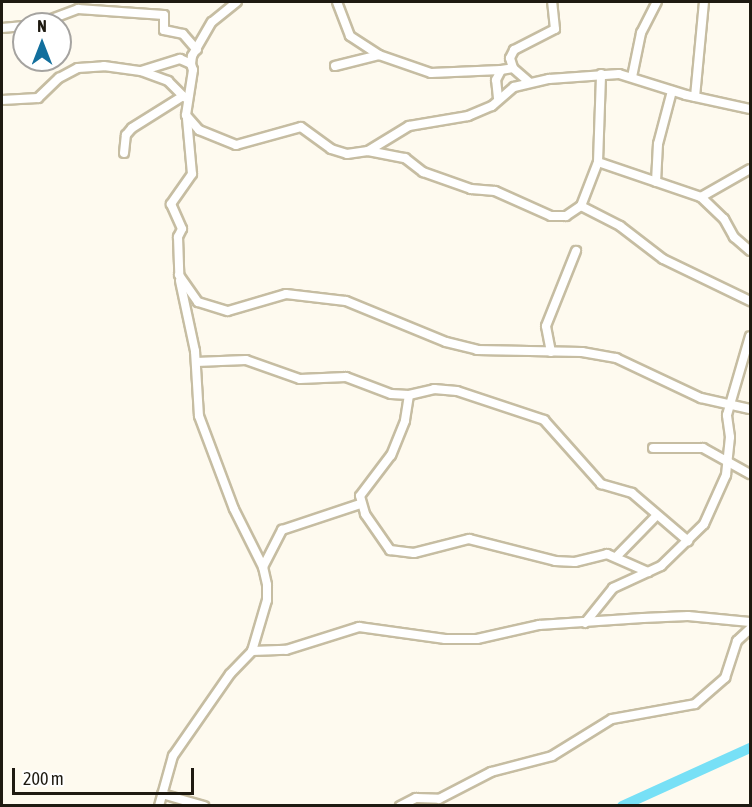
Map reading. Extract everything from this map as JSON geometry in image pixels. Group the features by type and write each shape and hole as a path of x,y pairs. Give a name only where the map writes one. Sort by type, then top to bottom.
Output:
{"street":[{"path":"159,806 173,756 230,674 252,651 267,600 263,567 210,452 199,416 196,362 179,275 178,237 182,230 171,201 192,174 185,98 191,64 212,22 237,2"},
{"path":"337,2 350,36 379,55 431,73 513,68"},
{"path":"529,82 513,68 510,58 514,50 555,29 552,2"},
{"path":"632,77 641,33 657,2"},
{"path":"695,97 704,2"},
{"path":"70,12 78,9 165,15 164,30 183,34 197,50"},
{"path":"335,66 379,55"},
{"path":"141,71 180,59 191,64"},
{"path":"2,100 38,98 59,78 78,69 104,66 141,71 168,81 185,98"},
{"path":"498,98 496,80 501,70"},
{"path":"186,115 199,130 236,145 301,127 336,151 347,154 368,151 405,158 423,172 471,189 495,191 551,216 566,216 581,206 598,162 601,74"},
{"path":"368,151 404,128 468,116 492,106 498,98 529,82 601,74 632,77 672,91 750,108"},
{"path":"656,182 658,144 672,91"},
{"path":"124,153 126,135 132,129 185,98"},
{"path":"598,162 701,197 724,219 734,237 750,251"},
{"path":"701,197 750,169"},
{"path":"581,206 620,226 663,259 750,301"},
{"path":"551,352 546,326 576,251"},
{"path":"179,275 198,302 221,310 299,293 358,304 446,342 477,350 551,352 616,358 701,398 750,409"},
{"path":"585,623 613,588 661,566 688,541 712,509 728,463 727,415 750,336"},
{"path":"196,362 246,360 300,379 345,377 376,390 409,395 434,389 458,391 544,420 601,483 632,493 688,541"},
{"path":"409,395 401,433 391,455 361,492 360,504 383,544 399,552 414,553 469,539 555,561 575,562 607,554 617,556 648,572"},
{"path":"653,448 703,448 750,474"},
{"path":"263,567 282,530 360,504"},
{"path":"617,556 657,515"},
{"path":"252,651 286,650 359,627 445,639 477,639 531,626 688,616 750,622"},
{"path":"400,806 416,798 439,799 491,772 552,756 612,719 695,704 725,678 737,641 750,629"},
{"path":"162,794 204,806"}],"waterway":[{"path":"622,806 750,748"}]}
